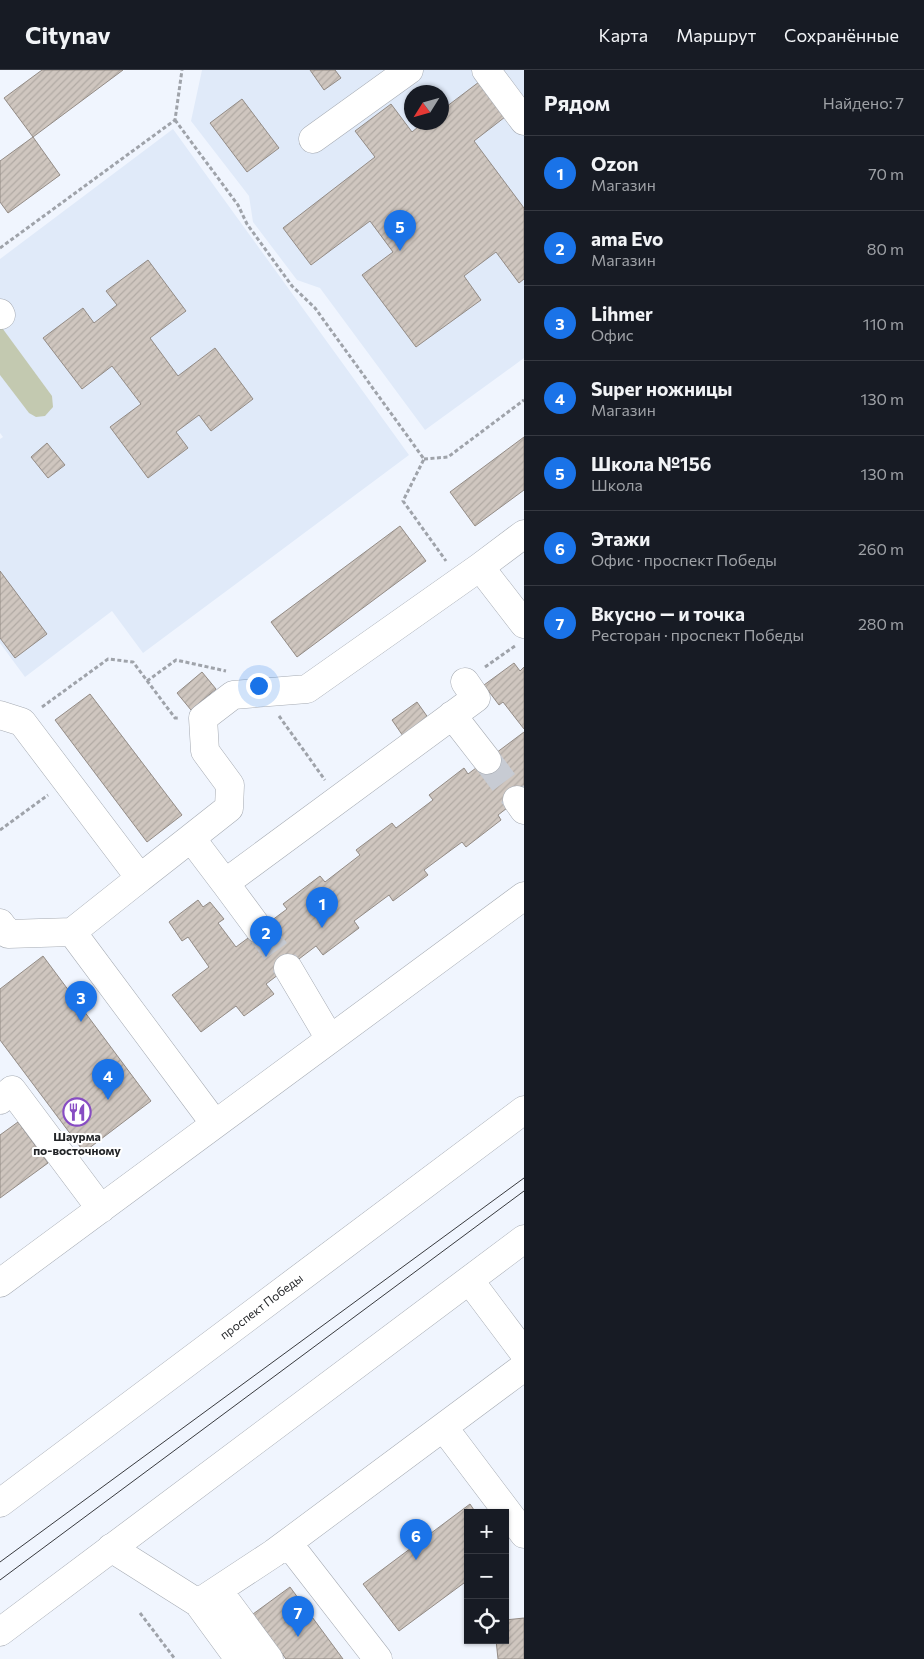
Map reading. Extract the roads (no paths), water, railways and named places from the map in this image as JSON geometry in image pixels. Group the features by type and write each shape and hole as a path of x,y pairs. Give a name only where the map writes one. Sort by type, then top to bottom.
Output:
{"main road":[{"path":"313,139 409,70"},
{"path":"486,70 524,121"},
{"path":"0,923 8,934 72,932 229,808 230,785 205,751 202,718 233,694 307,689 524,534"},
{"path":"470,573 520,634"},
{"path":"225,883 476,698 465,682"},
{"path":"452,715 487,760"},
{"path":"11,718 67,781 140,878"},
{"path":"191,838 259,929"},
{"path":"0,1283 524,896"},
{"path":"72,932 215,1124"},
{"path":"288,968 330,1040"},
{"path":"0,1100 12,1090 101,1209"},
{"name":"проспект Победы","path":"0,1503 524,1110"},
{"path":"0,1632 524,1239"},
{"path":"470,1281 524,1353"},
{"path":"208,1597 281,1548 524,1367"},
{"path":"444,1428 524,1534"},
{"path":"111,1548 208,1597 269,1659"},
{"path":"281,1548 354,1659"},
{"path":"281,1548 378,1659"},
{"path":"208,1597 239,1659"}],"tunnel":[{"path":"487,760 517,800"},
{"path":"259,929 288,968"}],"tram line":[{"path":"0,1562 524,1178"},
{"path":"0,1580 524,1191"}],"place":[{"name":"Школа №156","path":"400,251"},
{"name":"Ozon","path":"322,928"},
{"name":"ama Evo","path":"266,957"},
{"name":"Lihmer","path":"81,1022"},
{"name":"Super ножницы","path":"108,1100"},
{"name":"Шаурма по-восточному","path":"77,1112"},
{"name":"Этажи","path":"416,1560"},
{"name":"Вкусно — и точка","path":"298,1637"}]}
